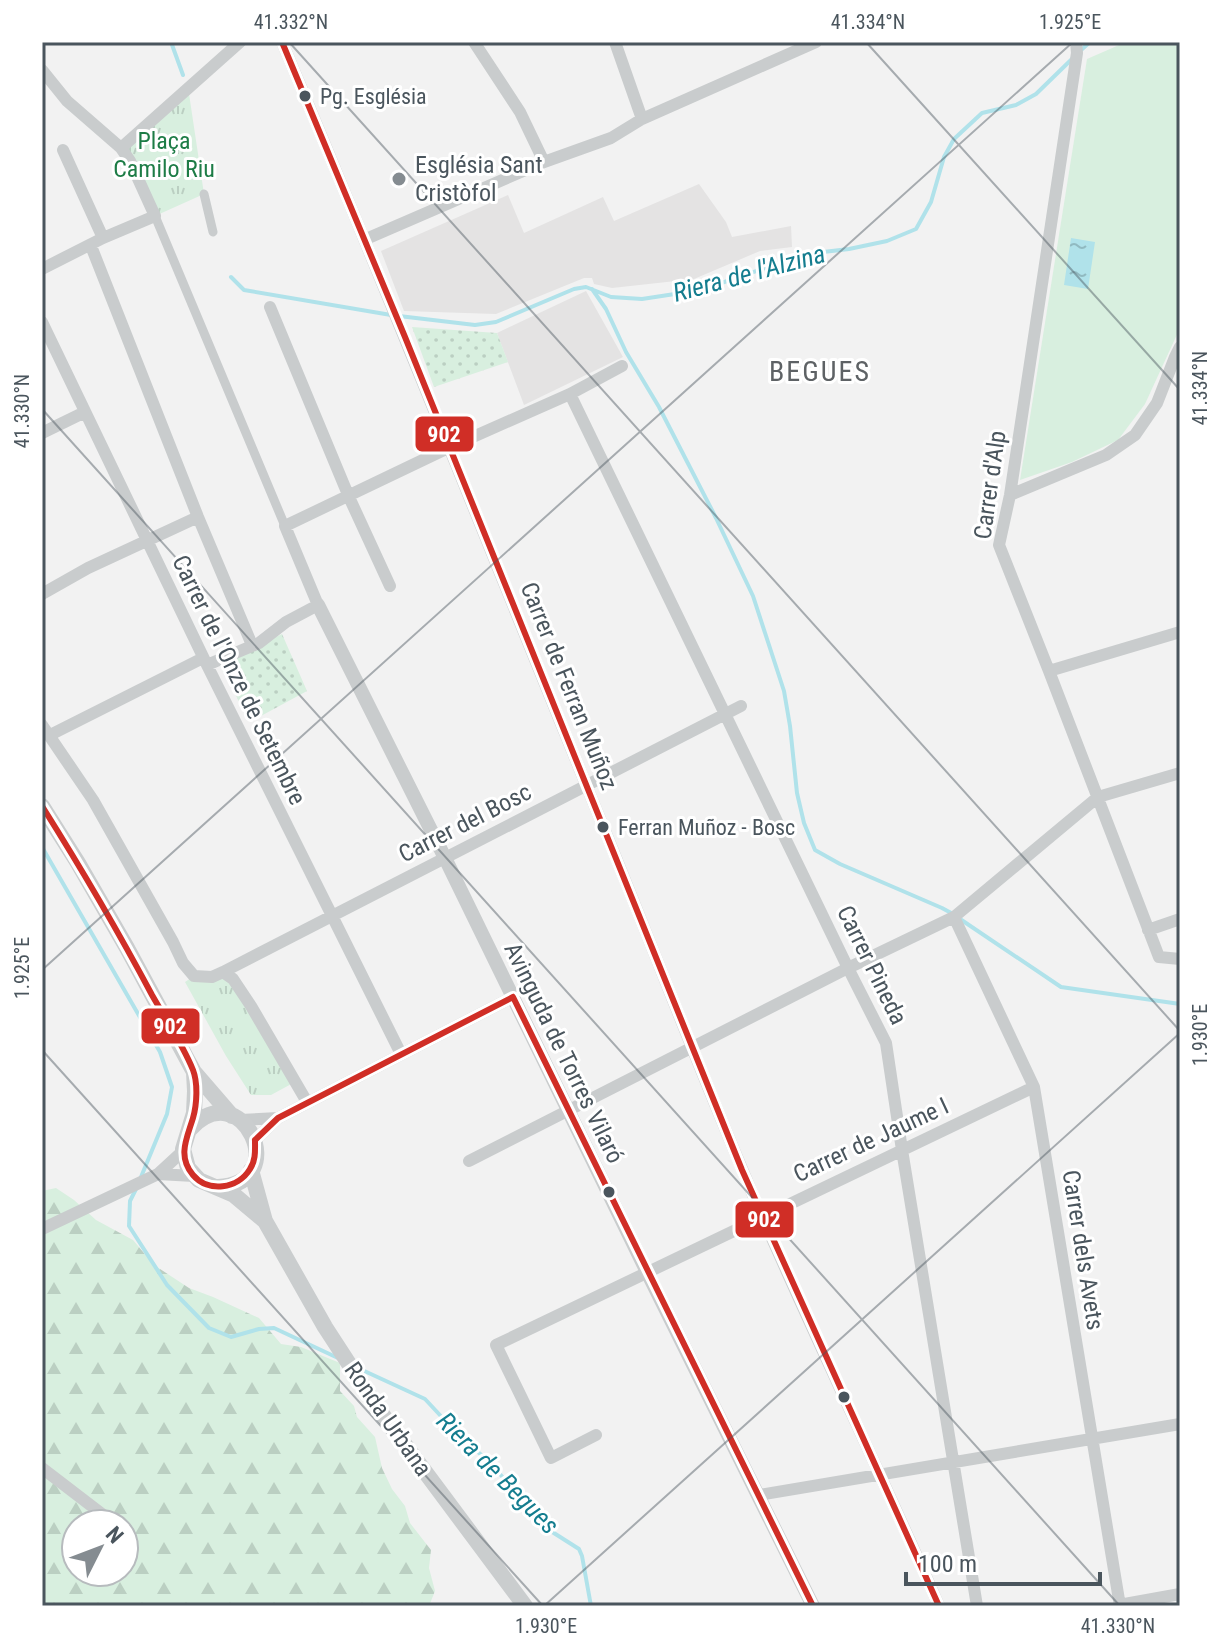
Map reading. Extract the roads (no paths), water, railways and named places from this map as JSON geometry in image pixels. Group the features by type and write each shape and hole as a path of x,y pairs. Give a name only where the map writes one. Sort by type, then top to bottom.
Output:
{"main road":[{"path":"42,806 127,948 194,1072 249,1128 255,1140"},
{"path":"194,1072 195,1101 183,1151 186,1164 194,1176"},
{"path":"190,1129 206,1116 219,1114 236,1118"},
{"name":"Ronda Urbana","path":"255,1140 256,1156 251,1170 265,1221 325,1327 379,1410 525,1606"},
{"path":"218,1187 238,1182 251,1170"},
{"name":"Ronda Urbana","path":"194,1176 205,1184 234,1195 265,1221"}],"street":[{"path":"121,148 240,42"},
{"name":"Carrer de Ferran Muñoz","path":"282,42 366,239 692,1048 763,1217 939,1606"},
{"path":"474,42 520,112 544,162"},
{"path":"615,42 642,119"},
{"path":"366,239 544,162 611,138 642,119 816,42"},
{"name":"Carrer d'Alp","path":"1076,43 1077,53 1010,495 999,545 1159,957 1180,959"},
{"path":"42,70 67,101 121,148 130,161 318,605 286,622 259,643 205,662 46,730 93,800 183,963 194,976 212,977 223,972 233,979 307,1102"},
{"path":"63,150 103,238"},
{"path":"204,194 213,232"},
{"path":"42,269 155,216"},
{"path":"91,246 252,645"},
{"path":"270,307 349,497 390,586"},
{"name":"Carrer de l'Onze de Setembre","path":"42,322 205,662 401,1054"},
{"path":"1010,495 1106,455 1135,435 1157,403 1180,347"},
{"path":"285,526 570,394 622,366"},
{"name":"Carrer Pineda","path":"570,394 886,1043 977,1606"},
{"path":"42,433 85,412"},
{"path":"42,594 88,568 198,517"},
{"name":"Avinguda de Torres Vilaró","path":"318,605 813,1606"},
{"path":"1049,671 1180,632"},
{"name":"Carrer del Bosc","path":"223,972 741,706"},
{"path":"469,1161 953,917 1098,797 1180,773"},
{"name":"Carrer dels Avets","path":"953,917 1034,1087 1120,1606"},
{"path":"1148,930 1180,919"},
{"path":"255,1140 278,1118 513,997"},
{"name":"Carrer de Jaume I","path":"596,1435 551,1458 496,1345 1034,1087"},
{"path":"236,1118 278,1118"},
{"path":"42,1229 152,1177 183,1151"},
{"path":"152,1177 194,1176"},
{"path":"759,1495 1180,1424"},
{"path":"42,1468 94,1508"},
{"path":"1120,1606 1180,1594"}],"water":[{"path":"1071,238 1095,242 1088,289 1064,285"}],"waterway":[{"name":"Riera de l'Alzina","path":"171,42 183,75"},
{"name":"Riera de l'Alzina","path":"1080,51 1090,42"},
{"name":"Riera de l'Alzina","path":"399,316 475,325 496,322 574,289 586,287 611,297 642,299 701,290 806,254 887,241 916,229 931,202 944,157 954,139 982,113 1016,105 1036,94 1074,57"},
{"name":"Riera de l'Alzina","path":"231,277 244,290 391,315"},
{"path":"592,289 659,407 753,596 784,691 797,793 815,850 953,914"},
{"name":"Riera de Begues","path":"42,847 160,1052 172,1087 167,1114 141,1177"},
{"path":"960,919 1061,987 1180,1004"},
{"name":"Riera de Begues","path":"136,1189 130,1201 129,1226 167,1285 209,1328 231,1337 274,1328 338,1358"},
{"name":"Riera de Begues","path":"360,1369 425,1399 465,1442 488,1460 546,1528 579,1549 591,1606"}],"place":[{"name":"Pg. Església","path":"305,96"},
{"name":"Església Sant Cristòfol","path":"399,179"},
{"name":"Ferran Muñoz - Bosc","path":"603,827"}],"district":[{"name":"BEGUES","path":"820,371"}],"park label":[{"name":"Plaça Camilo Riu","path":"164,155"}]}
